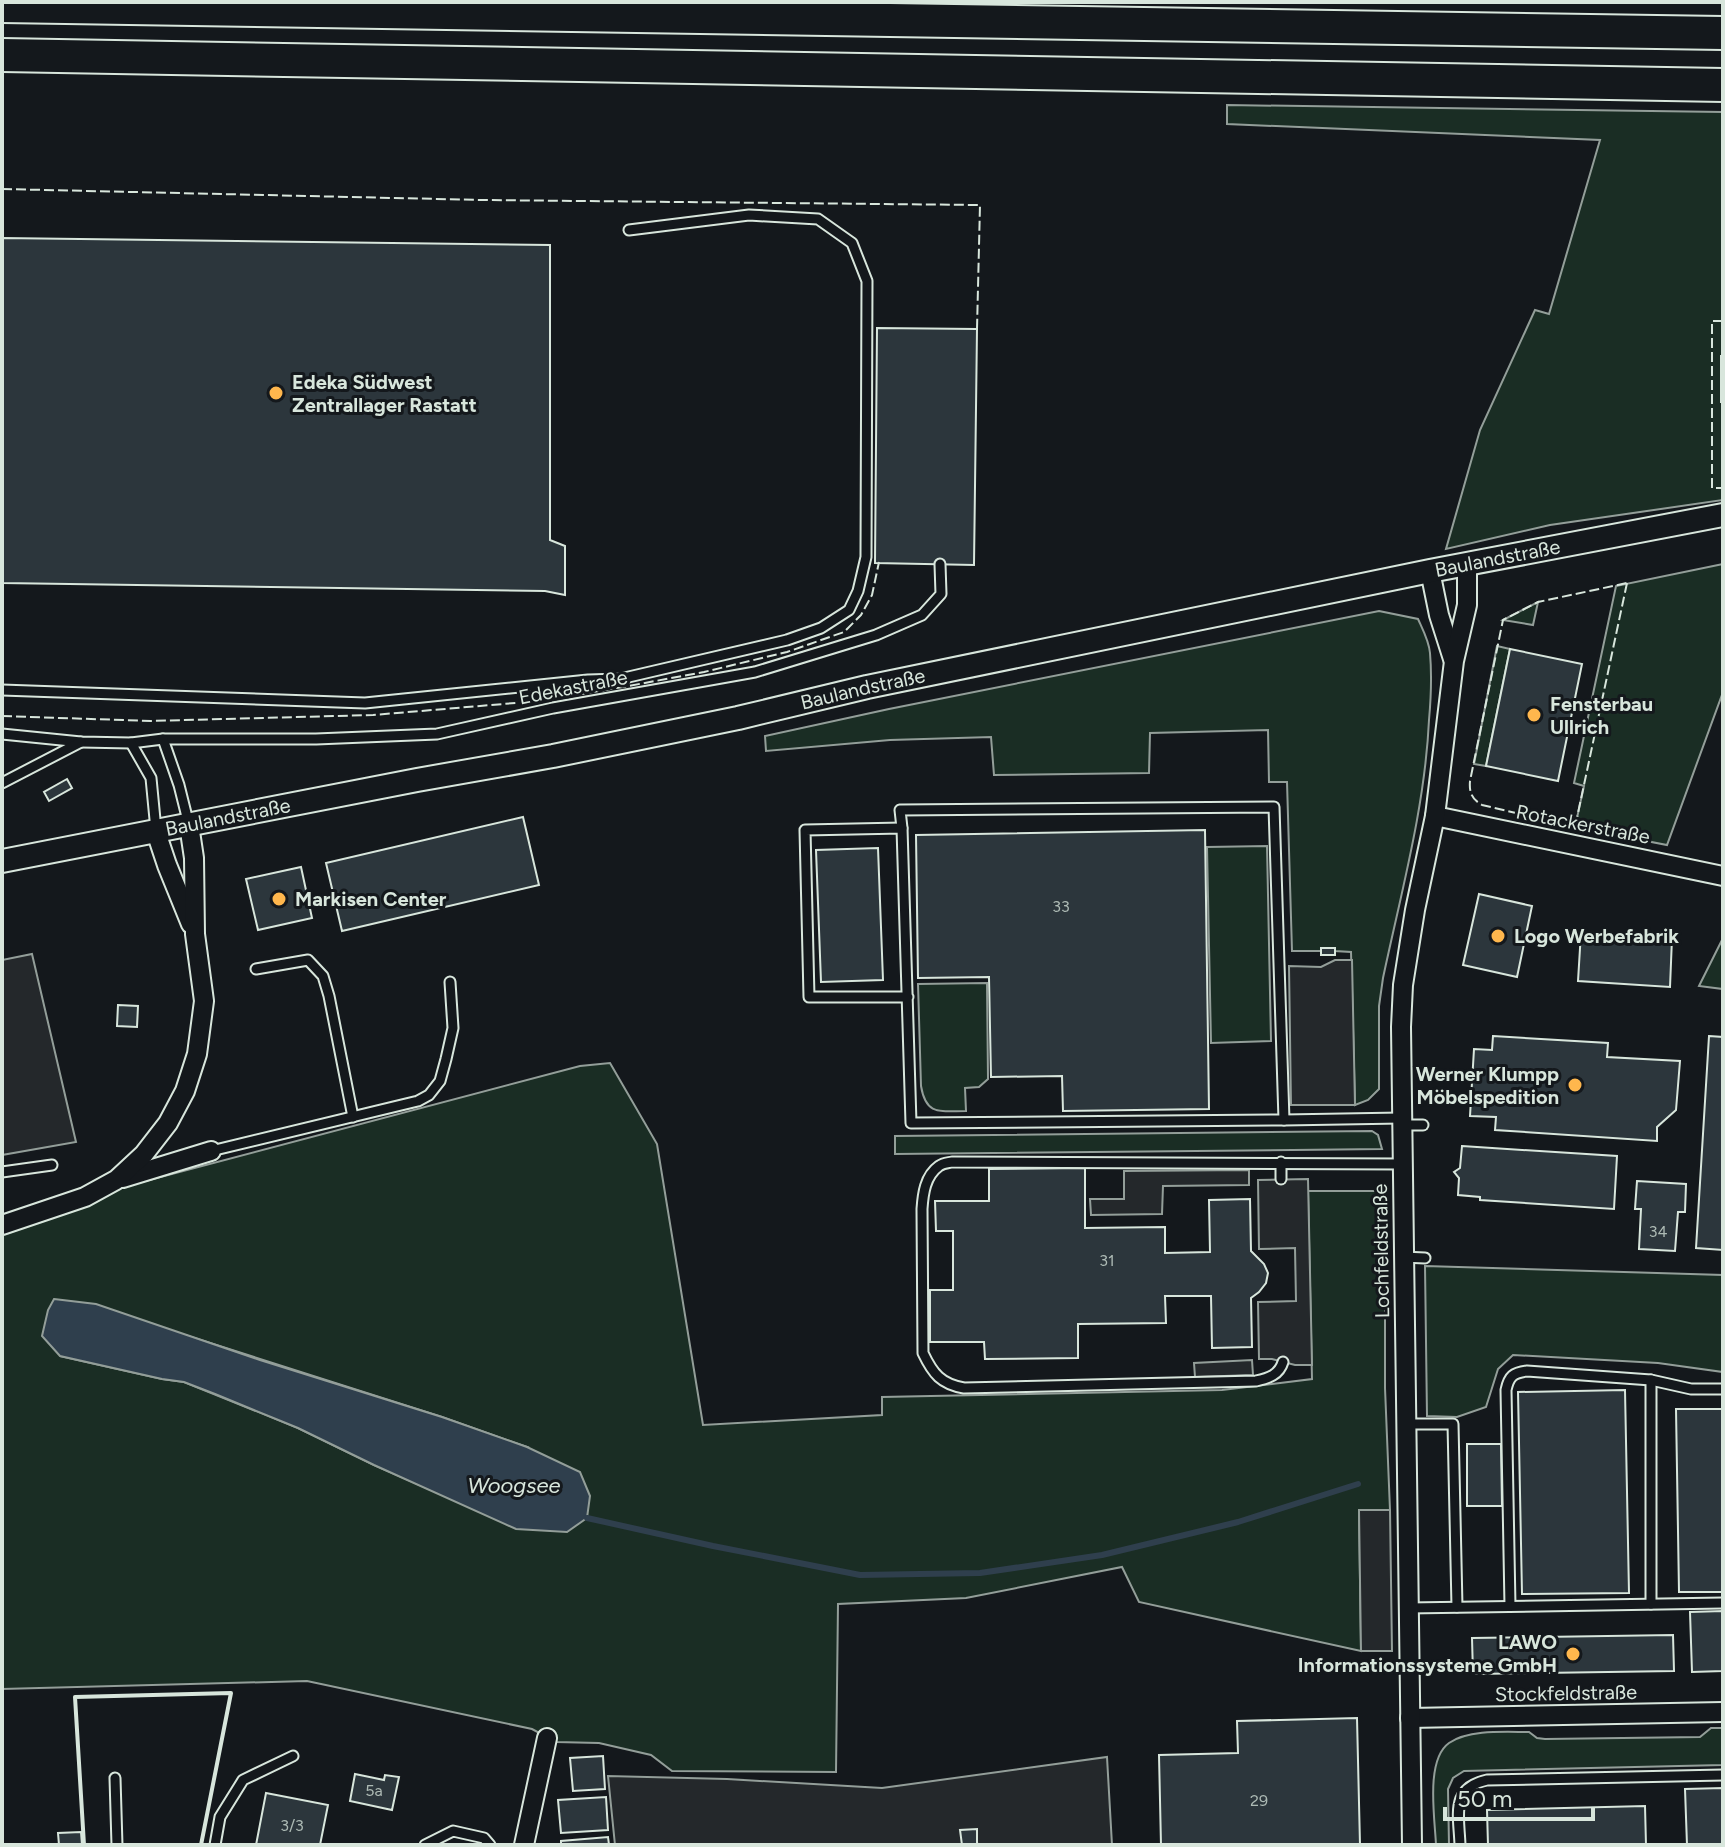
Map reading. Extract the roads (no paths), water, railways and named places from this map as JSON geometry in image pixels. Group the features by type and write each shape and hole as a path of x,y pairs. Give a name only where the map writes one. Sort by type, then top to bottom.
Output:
{"highway":[{"path":"2,6 1723,33"},
{"path":"2,55 1723,85"}],"street":[{"name":"Baulandstraße","path":"2,861 553,756 738,718 867,687 1430,571 1723,515"},
{"name":"Lochfeldstraße","path":"1412,1845 1401,1027 1403,985 1435,816 1454,661 1467,605 1467,564"},
{"name":"Lochfeldstraße","path":"1430,571 1439,615 1454,661"},
{"name":"Rotackerstraße","path":"1435,816 1723,876"},
{"path":"116,1180 144,1154 168,1123 185,1091 197,1054 204,1001 195,934 194,858 189,825"},
{"path":"156,832 195,934"},
{"path":"2,1225 85,1197 116,1180 211,1151"},
{"name":"Stockfeldstraße","path":"1410,1718 1723,1712"},
{"path":"524,1845 547,1738"}],"lane":[{"path":"2,690 365,703 620,679 787,640 821,628 849,610 858,591 866,557 867,281 852,243 818,219 749,215 629,230"},
{"name":"Edekastraße","path":"2,734 81,742 131,743 163,739 316,739 437,734 553,708 755,672 876,635 922,615 941,594 940,564"},
{"path":"163,739 189,825"},
{"path":"2,783 81,742"},
{"path":"131,743 151,778 156,832"},
{"path":"1284,1120 1274,807 900,810 911,1123 1284,1120 1401,1121 1423,1125"},
{"path":"902,828 805,830 809,997 908,997"},
{"path":"256,969 308,960 323,976 353,1117"},
{"path":"211,1151 418,1101 429,1095 440,1081 453,1028 450,982"},
{"path":"1283,1362 1281,1370 1270,1378 1256,1381 951,1386 930,1368 923,1353 923,1191 929,1178 939,1166 952,1162 1401,1164"},
{"path":"1281,1162 1281,1179"},
{"path":"2,1172 52,1165"},
{"path":"1403,1257 1425,1258"},
{"path":"1510,1606 1508,1379 1515,1373 1527,1371 1651,1380 1691,1389 1723,1389"},
{"path":"1651,1380 1651,1604"},
{"path":"1405,1424 1453,1424 1457,1607"},
{"path":"1408,1608 1723,1603"},
{"path":"215,1845 220,1817 243,1780 293,1756"},
{"path":"1460,1845 1459,1802 1465,1790 1474,1783 1487,1780 1723,1775"},
{"path":"115,1778 117,1845"},
{"path":"425,1845 453,1831 484,1838 490,1845"}],"water":[{"name":"Woogsee","path":"54,1299 96,1304 527,1447 580,1472 590,1496 587,1518 567,1532 516,1529 298,1428 184,1382 60,1356 42,1336"}],"waterway":[{"path":"587,1518 860,1575 980,1573 1102,1555 1238,1522 1358,1484"}],"place":[{"name":"Edeka Südwest Zentrallager Rastatt","path":"276,393"},
{"name":"Fensterbau Ullrich","path":"1534,715"},
{"name":"Markisen Center","path":"279,899"},
{"name":"Logo Werbefabrik","path":"1498,936"},
{"name":"Werner Klumpp Möbelspedition","path":"1575,1085"},
{"name":"LAWO Informationssysteme GmbH","path":"1573,1654"}]}
